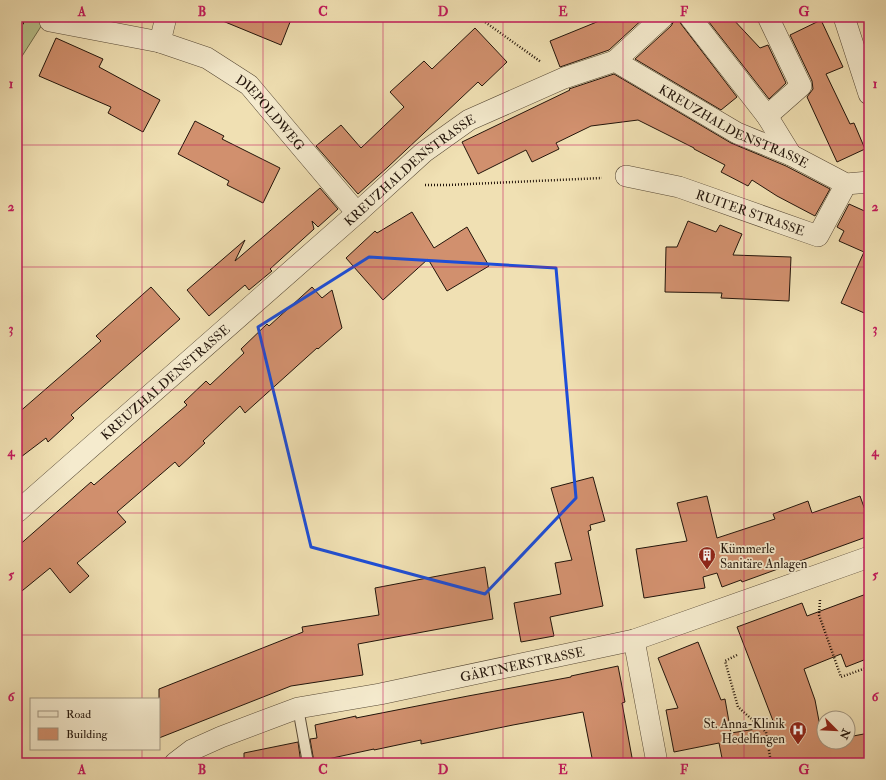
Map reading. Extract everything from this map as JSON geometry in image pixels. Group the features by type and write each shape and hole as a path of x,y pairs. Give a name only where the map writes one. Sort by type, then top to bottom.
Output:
{"street":[{"path":"160,42 166,17"},
{"path":"614,61 663,17"},
{"path":"690,17 767,116 791,155"},
{"path":"767,116 801,86 768,17"},
{"path":"844,17 869,94"},
{"name":"DIEPOLDWEG","path":"50,21 160,42 207,58 249,85 357,213"},
{"name":"KREUZHALDENSTRASSE","path":"17,512 357,213 424,152 470,120 564,78 614,61 737,133 791,155 846,184"},
{"name":"RUITER STRASSE","path":"626,176 679,187 818,236 846,184"},
{"path":"846,184 869,182"},
{"name":"GÄRTNERSTRASSE","path":"175,763 192,750 221,737 298,708 380,694 634,640 869,557"},
{"path":"634,640 656,763"}],"lane":[{"path":"298,708 308,763"}],"path":[{"path":"478,17 564,78"},
{"path":"388,184 448,185 626,176"},
{"path":"823,573 819,615 840,677 869,667"},
{"path":"738,656 725,661 738,707 766,732 772,763"}],"highlighted area":[{"path":"369,257 556,268 576,498 485,594 311,547 258,327"}],"green space":[{"path":"17,17 47,17 17,64"}],"building":[{"path":"213,17 292,17 281,45"},
{"path":"609,17 645,17 609,50 560,67 550,41"},
{"path":"675,17 678,17 681,24 737,97 721,110 635,59 671,26"},
{"path":"705,17 731,17 760,48 768,45 786,83 769,99"},
{"path":"821,20 843,67 826,74 850,124 854,123 865,149 837,162 807,97 813,89 812,81 790,35"},
{"path":"475,28 507,62 482,86 478,82 358,194 316,146 341,125 361,148 404,107 390,92 424,61 432,69"},
{"path":"56,38 103,59 99,67 160,100 143,132 108,113 111,107 39,76"},
{"path":"614,74 731,143 786,166 830,189 815,216 777,196 752,180 748,186 721,172 725,165 638,120 591,126 556,143 559,149 532,162 526,150 478,174 462,142 570,90 569,89"},
{"path":"195,121 224,136 222,139 280,168 263,203 227,185 229,181 178,154"},
{"path":"320,188 338,209 318,227 312,221 314,229 270,269 272,271 249,290 245,285 209,316 187,290 245,240 235,261"},
{"path":"849,204 869,213 869,315 841,303 864,252 839,241 844,231 837,227"},
{"path":"412,212 434,248 467,227 489,266 447,291 428,259 383,300 346,258 375,231 377,233"},
{"path":"688,221 716,232 720,225 742,234 733,255 791,257 789,301 721,298 722,293 665,292 666,247 677,247"},
{"path":"151,287 180,319 71,415 74,418 48,442 46,438 17,460 17,414 101,341 96,336"},
{"path":"312,287 322,298 332,290 342,328 318,349 317,348 245,413 240,406 203,441 205,443 179,467 175,462 117,512 126,522 77,563 89,576 70,593 50,568 17,595 17,547 91,482 94,485 187,405 184,402 206,381 210,385 244,353 241,349 267,324 269,326"},
{"path":"593,477 605,521 590,525 591,530 588,531 603,606 550,617 554,636 521,642 514,603 561,594 555,563 572,560 551,488"},
{"path":"707,496 717,538 775,519 773,514 808,501 812,513 860,496 869,521 869,536 742,582 741,580 722,587 717,573 703,577 705,588 644,598 636,549 687,541 677,503"},
{"path":"485,567 493,619 358,644 363,675 291,686 160,738 159,689 303,632 302,627 379,615 375,588"},
{"path":"869,593 869,658 846,667 841,654 804,669 817,710 816,750 856,750 856,735 869,733 869,763 723,763 719,743 674,752 666,710 678,708 658,658 698,642 721,700 725,699 731,733 775,726 737,627 802,603 807,616"},
{"path":"618,666 625,702 622,703 633,763 593,763 583,712 421,744 421,740 314,762 310,739 317,738 315,725 356,716 356,718 571,677"},
{"path":"298,742 301,763 244,763 244,753"}],"place":[{"name":"Kümmerle Sanitäre Anlagen","path":"707,570"},
{"name":"St. Anna-Klinik Hedelfingen","path":"798,745"}]}
